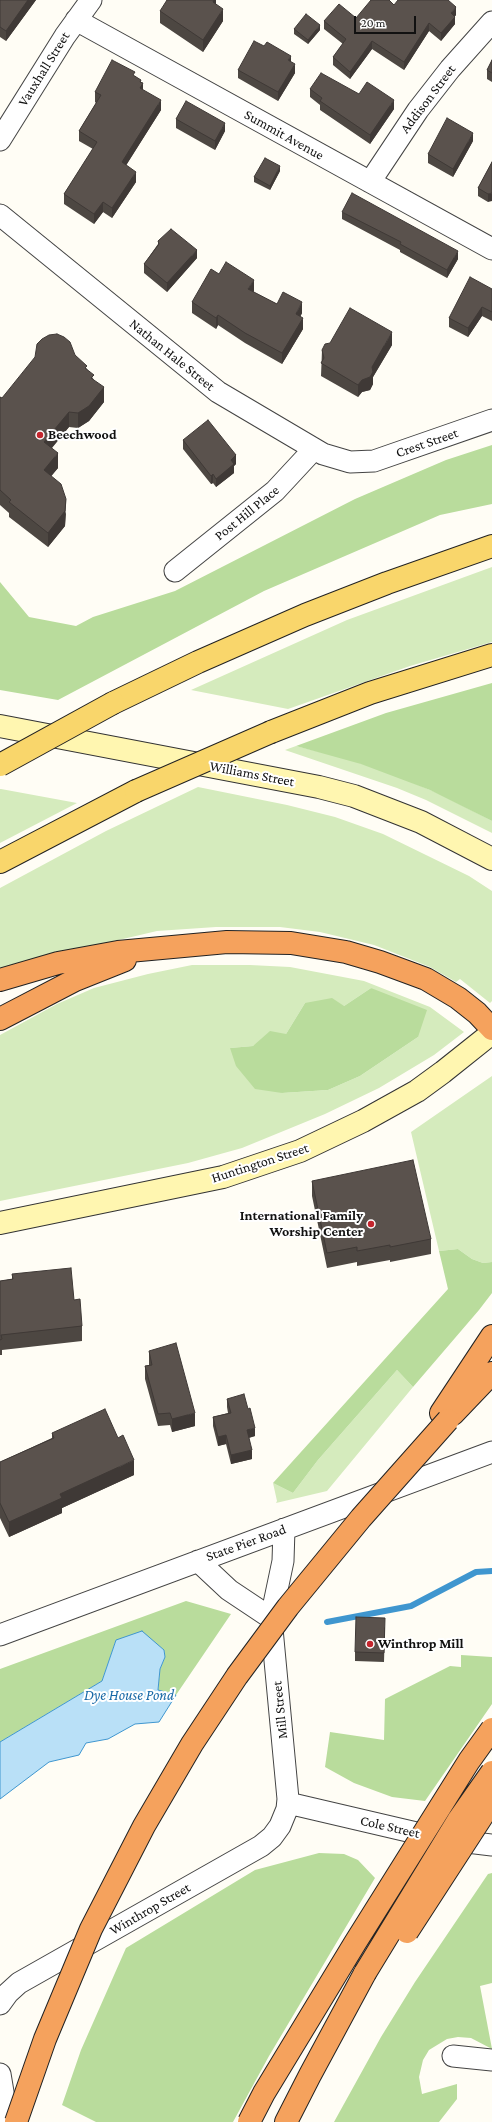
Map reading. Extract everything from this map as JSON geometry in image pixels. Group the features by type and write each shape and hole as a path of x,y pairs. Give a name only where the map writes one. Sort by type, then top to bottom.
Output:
{"highway":[{"path":"0,980 71,960 156,948 227,942 267,942 324,947 405,970 447,991 477,1013 492,1029"},
{"path":"0,1019 22,1006 75,980 156,948"},
{"path":"444,1417 492,1336"},
{"path":"16,2122 45,2039 81,1952 116,1878 160,1796 208,1718 288,1607 444,1417 492,1373"},
{"path":"249,2122 264,2093 355,1943 469,1761 492,1728"},
{"path":"286,2122 365,1973 439,1852 492,1772"},
{"path":"365,1973 399,1944 492,1801"}],"main road":[{"path":"0,765 113,704 198,662 305,615 387,583 492,546"},
{"path":"0,862 81,818 136,791 271,732 370,693 492,655"},
{"name":"Williams Street","path":"0,726 319,787 360,799 421,822 492,859"},
{"name":"Huntington Street","path":"0,1223 216,1178 300,1151 363,1121 416,1091 443,1072 492,1033"}],"street":[{"name":"Vauxhall Street","path":"0,140 76,20 91,0"},
{"name":"Summit Avenue","path":"76,20 492,249"},
{"name":"Addison Street","path":"370,182 418,110 450,70 492,22"},
{"name":"Nathan Hale Street","path":"0,215 206,383 236,404 314,449 336,459 362,462"},
{"name":"Crest Street","path":"362,462 386,457 492,420"},
{"name":"Post Hill Place","path":"175,571 275,491 314,449"},
{"name":"State Pier Road","path":"0,1635 492,1452"},
{"name":"Mill Street","path":"284,1529 282,1567 271,1618 288,1803"},
{"path":"198,1561 230,1590 271,1618"},
{"name":"Cole Street","path":"288,1803 442,1839 492,1845"},
{"name":"Winthrop Street","path":"0,2004 8,1993 19,1983 265,1843 280,1826 288,1803"},
{"path":"453,2056 492,2060"},
{"path":"0,2074 8,2122"}],"green space":[{"path":"492,445 492,504 440,515 264,591 58,700 0,690 0,582 29,617 76,626 93,617 175,591 355,499 446,460"},
{"path":"492,567 492,642 410,666 288,709 191,690 347,620"},
{"path":"492,683 492,821 430,790 361,764 296,746 386,713"},
{"path":"296,746 344,758 384,771 440,794 492,821 492,833 426,800 397,788 285,750"},
{"path":"198,787 287,805 335,817 383,834 469,876 492,891 492,1001 490,1003 460,979 456,982 430,967 374,945 320,932 280,927 216,927 157,931 42,958 0,972 0,888 106,831"},
{"path":"1,789 77,803 0,843"},
{"path":"192,965 290,967 364,981 430,1007 464,1032 434,1055 379,1088 325,1114 242,1148 188,1163 0,1201 0,1035 57,1004 94,988 148,974","holes":["371,988 418,1037 360,1076 328,1090 282,1093 230,1048 253,1046 286,1034 305,1003 344,1006"]},
{"path":"371,988 427,1010 418,1037 360,1076 328,1090 282,1093 255,1089 236,1066 230,1048 253,1046 270,1031 286,1034 305,1003 332,998 344,1006"},
{"path":"492,1076 492,1262 483,1263 472,1259 458,1249 439,1251 411,1132"},
{"path":"458,1249 472,1259 483,1263 492,1262 492,1293 479,1310 413,1387 397,1370 318,1460 293,1493 273,1483 448,1289 439,1251"},
{"path":"397,1370 413,1387 327,1491 276,1503 277,1501 273,1483 293,1493 318,1460"},
{"path":"186,1601 231,1614 176,1695 158,1690 160,1669 165,1657 164,1650 158,1646 116,1640 102,1681 0,1742 0,1669"},
{"path":"461,1655 492,1657 492,1704 425,1801 392,1797 354,1783 325,1767 330,1732 384,1740 385,1699 450,1666 461,1667"},
{"path":"319,1853 344,1854 358,1860 375,1878 269,2056 233,2122 96,2122 62,2105 81,2050 126,1948 255,1870"},
{"path":"492,1873 492,1983 480,1986 492,2049 471,2038 458,2037 447,2039 429,2050 423,2060 419,2077 422,2094 457,2084 457,2099 439,2122 334,2122 381,2037 415,1982 488,1874"}],"water":[{"name":"Dye House Pond","path":"142,1631 164,1650 165,1657 160,1669 158,1690 176,1695 159,1722 135,1724 108,1739 86,1743 79,1755 49,1762 0,1799 0,1742 102,1681 116,1640"}],"building":[{"path":"0,0 28,0 6,31 0,27"},
{"path":"167,0 214,0 213,2 223,9 203,40 160,11"},
{"path":"371,0 389,0 394,5 398,0 448,0 456,7 451,13 455,17 441,33 429,23 404,62 372,41 350,72 333,57 346,39 324,21 339,4 356,18"},
{"path":"306,14 320,25 308,40 294,29"},
{"path":"254,41 264,46 267,42 291,56 288,60 295,64 278,92 238,70"},
{"path":"112,60 135,72 133,75 143,83 140,88 161,100 122,162 136,172 112,208 103,202 94,214 64,194 97,142 79,131 101,95 95,92"},
{"path":"492,60 492,73 487,70"},
{"path":"321,73 359,94 367,82 394,100 370,135 320,101 322,98 310,89"},
{"path":"186,101 225,123 215,141 176,119"},
{"path":"447,118 473,133 453,169 428,154"},
{"path":"265,158 280,166 270,186 254,177"},
{"path":"492,162 492,193 488,194 478,188"},
{"path":"352,193 458,251 447,270 400,244 401,242 342,212"},
{"path":"171,229 197,250 167,283 144,264 159,244 158,241"},
{"path":"226,262 254,280 248,289 277,304 283,292 302,302 296,314 303,318 282,353 245,333 218,315 216,318 192,302 211,269 219,274"},
{"path":"470,277 492,289 492,312 482,307 468,328 449,318"},
{"path":"350,308 392,332 372,367 373,372 370,377 362,380 358,385 321,363 324,358 322,350 325,344 330,343"},
{"name":"Beechwood","path":"57,334 70,342 75,355 87,366 85,368 94,375 91,378 104,387 89,406 78,413 69,412 44,442 58,453 44,470 61,484 66,499 65,511 48,533 9,502 11,500 0,490 0,397 2,398 35,357 37,344 49,335"},
{"path":"208,420 236,455 231,460 234,464 216,479 213,474 211,476 183,440"},
{"name":"International Family Worship Center","path":"413,1160 431,1239 390,1247 390,1245 357,1251 357,1247 327,1253 312,1181"},
{"path":"71,1268 74,1300 80,1299 82,1326 1,1335 2,1339 0,1340 0,1281 13,1279 12,1274"},
{"path":"176,1343 195,1413 172,1419 170,1413 158,1414 145,1366 152,1365 149,1351"},
{"path":"244,1394 248,1409 250,1408 255,1428 247,1430 252,1450 231,1455 226,1435 218,1437 213,1417 231,1413 227,1399"},
{"path":"105,1409 118,1438 123,1435 134,1460 60,1494 62,1498 9,1522 0,1503 0,1462 54,1438 52,1433"},
{"name":"Winthrop Mill","path":"356,1617 385,1618 384,1653 355,1652"}],"waterway":[{"path":"327,1622 411,1606 476,1572 492,1571"}],"place":[{"name":"Beechwood","path":"40,435"},
{"name":"International Family Worship Center","path":"371,1224"},
{"name":"Winthrop Mill","path":"370,1644"}]}
